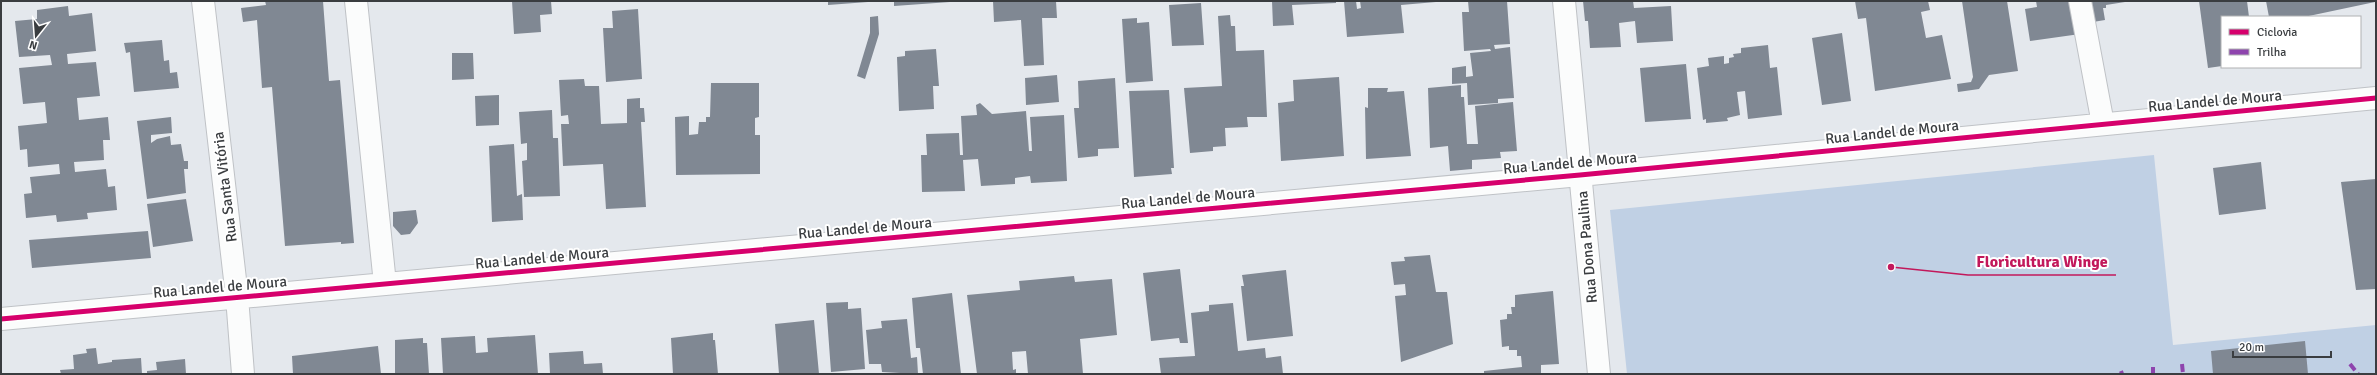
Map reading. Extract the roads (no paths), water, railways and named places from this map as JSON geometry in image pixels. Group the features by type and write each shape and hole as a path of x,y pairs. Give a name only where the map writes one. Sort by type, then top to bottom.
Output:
{"street":[{"name":"Rua Santa Vitória","path":"203,1 238,297 243,374"},
{"path":"356,1 385,284"},
{"name":"Rua Dona Paulina","path":"1564,1 1599,374"},
{"path":"2080,1 2103,124"},
{"name":"Rua Landel de Moura","path":"1,319 1580,174 2376,98"}],"place":[{"name":"Floricultura Winge","path":"1891,267"}]}
